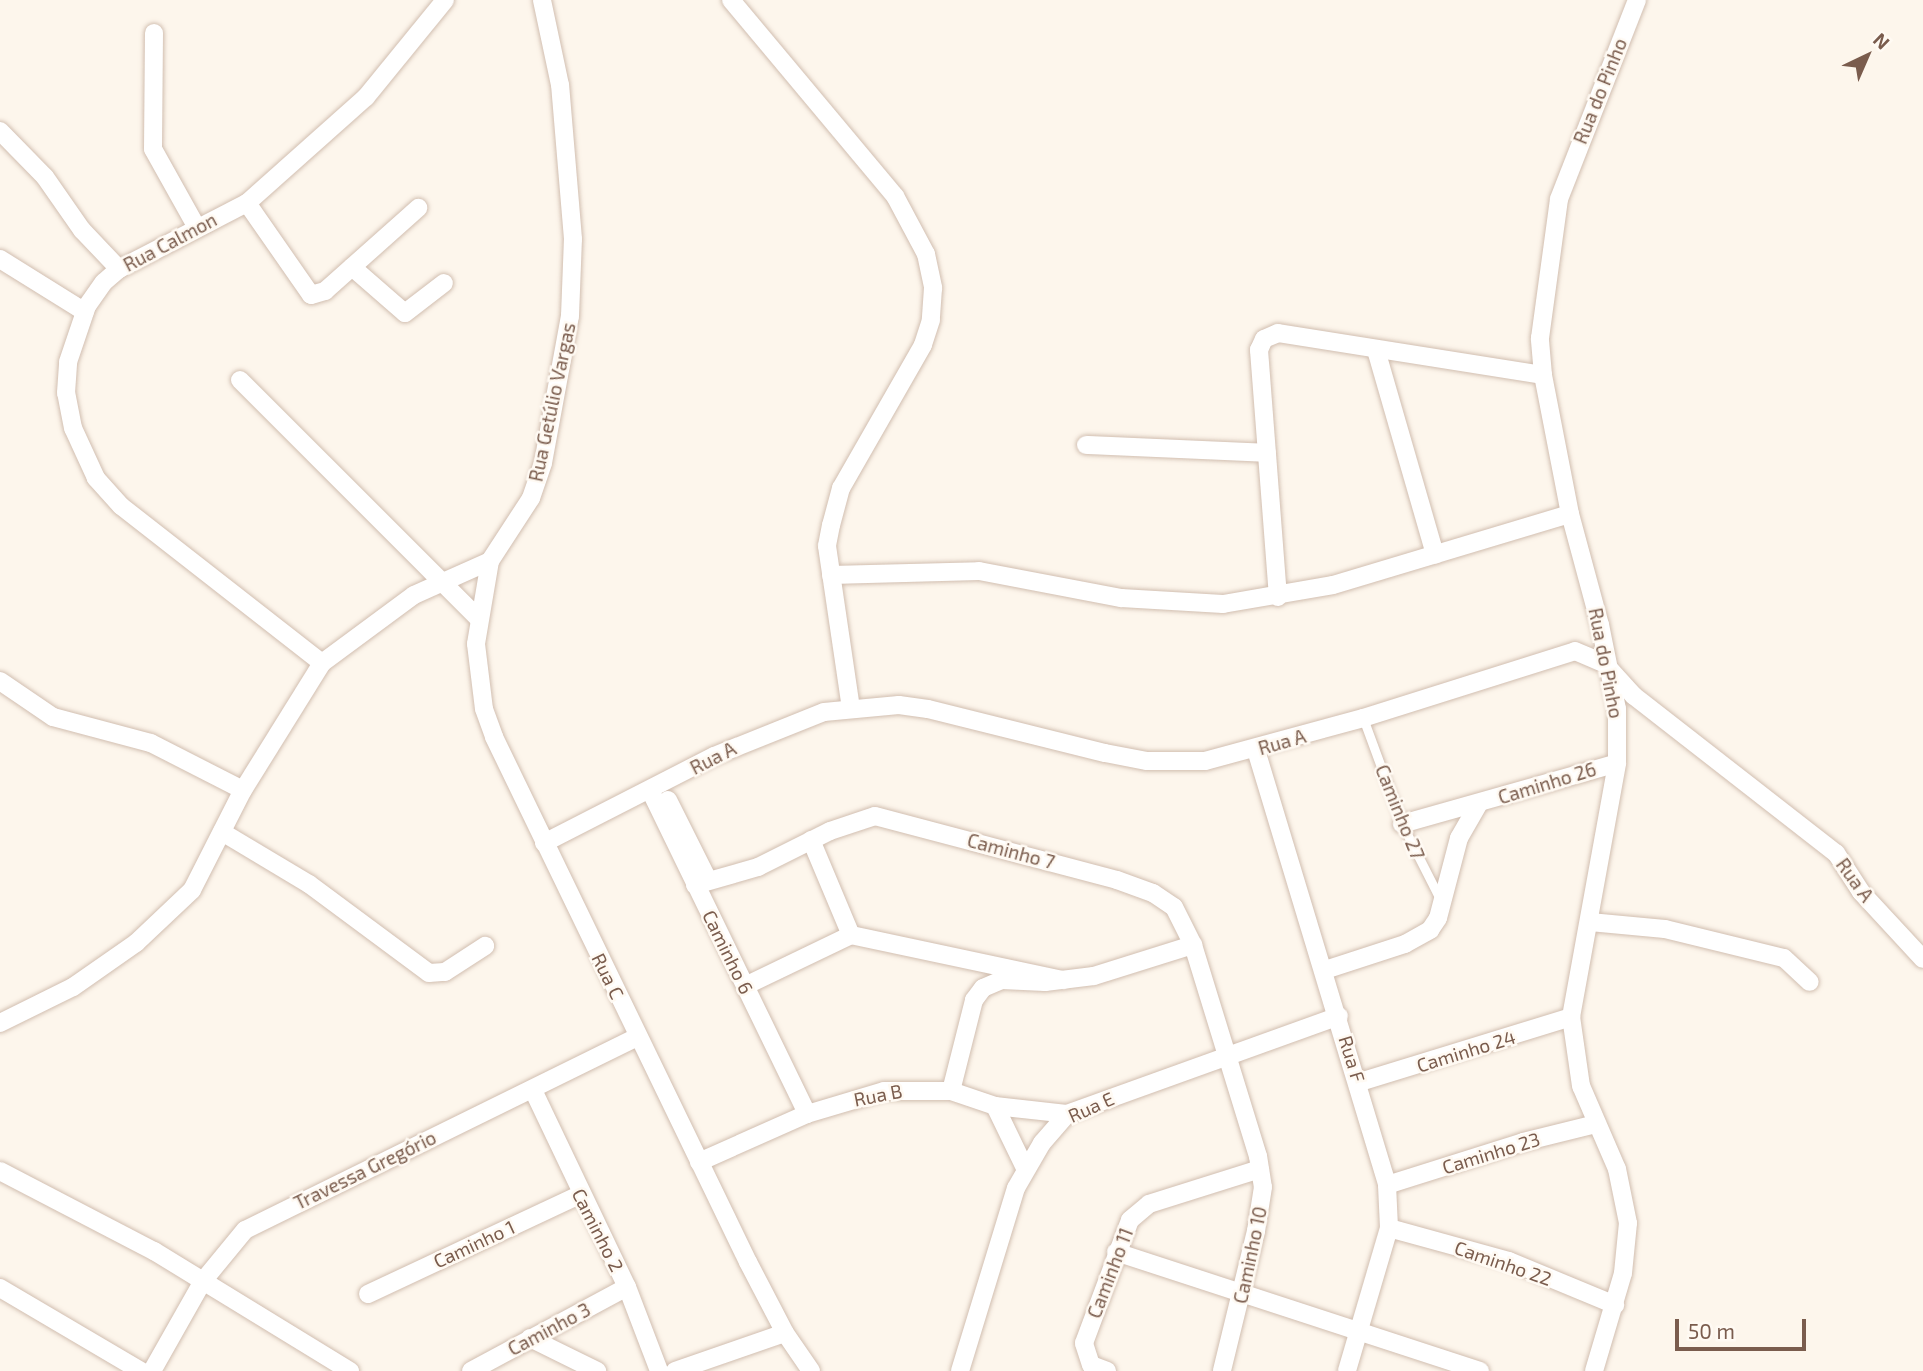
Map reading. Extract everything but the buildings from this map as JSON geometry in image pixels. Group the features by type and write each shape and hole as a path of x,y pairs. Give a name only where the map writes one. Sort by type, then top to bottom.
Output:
{"street":[{"name":"Rua Calmon","path":"322,663 121,506 96,478 82,453 66,393 68,362 85,312 104,282 119,269 196,226 247,203 366,97 445,0"},
{"name":"Rua Getúlio Vargas","path":"490,561 516,525 538,480 570,316 573,239 569,153 542,0"},
{"path":"731,0 895,196 926,254 933,288 932,320 923,345 841,488 827,546 851,708"},
{"name":"Rua do Pinho","path":"1594,1371 1615,1305 1627,1245 1626,1206 1617,1170 1596,1124 1575,1064 1571,1017 1590,922 1616,763 1617,709 1605,664 1600,625 1570,514 1543,375 1542,316 1559,199 1637,0"},
{"path":"154,33 153,149 196,226"},
{"path":"0,131 45,177 82,230 119,269"},
{"path":"247,203 306,292 311,295 325,291 418,208"},
{"path":"0,259 85,312"},
{"path":"352,267 405,313 444,282"},
{"path":"1278,597 1259,351 1264,339 1278,333 1543,375"},
{"path":"1376,350 1435,555"},
{"path":"240,380 443,580 477,617"},
{"path":"1086,445 1267,453"},
{"path":"831,575 979,571 1121,598 1183,604 1278,597 1435,555 1570,514"},
{"path":"0,1023 73,988 136,943 192,890 243,790 322,663 371,624 443,580 490,561"},
{"name":"Rua C","path":"490,561 477,617 478,676 484,709 544,843 699,1162 785,1333 811,1371"},
{"name":"Rua A","path":"544,843 767,731 851,708 928,709 1147,761 1205,761 1256,750 1363,718 1561,653 1586,653 1605,664 1634,696 1836,853 1861,892 1923,959"},
{"path":"0,681 53,717 151,743 243,790"},
{"name":"Rua F","path":"1256,750 1360,1082 1387,1185 1389,1228 1347,1371"},
{"name":"Caminho 26","path":"1402,824 1478,805 1616,763"},
{"name":"Caminho 6","path":"655,787 701,883 745,986 807,1114"},
{"path":"1325,970 1420,937 1430,930 1442,903 1459,838 1478,805"},
{"name":"Caminho 7","path":"701,883 758,867 811,841 875,816 1010,850 1153,893 1181,917 1193,946 1228,1058"},
{"path":"222,832 309,884 429,973 445,972 485,946"},
{"path":"811,841 851,936"},
{"path":"1590,922 1665,929 1784,958 1810,982"},
{"path":"745,986 851,936 1063,980"},
{"path":"951,1091 974,1000 983,988 1002,980 1063,980 1118,970 1193,946"},
{"name":"Rua E","path":"960,1371 1026,1168 1067,1114 1339,1016"},
{"name":"Caminho 24","path":"1360,1082 1571,1017"},
{"name":"Travessa Gregório","path":"152,1371 203,1281 245,1230 371,1165 533,1090 638,1037"},
{"name":"Caminho 10","path":"1222,1371 1261,1209 1260,1169 1228,1058"},
{"name":"Caminho 2","path":"533,1090 579,1195 627,1287 659,1371"},
{"name":"Rua B","path":"699,1162 807,1114 884,1091 951,1091 995,1106 1067,1114"},
{"path":"995,1106 1026,1168"},
{"name":"Caminho 23","path":"1387,1185 1523,1142 1596,1124"},
{"name":"Caminho 11","path":"1107,1371 1091,1365 1084,1343 1116,1252 1139,1210 1182,1191 1260,1169"},
{"path":"0,1171 203,1281 350,1371"},
{"name":"Caminho 1","path":"368,1294 579,1195"},
{"name":"Caminho 22","path":"1389,1228 1509,1261 1615,1305"},
{"path":"1116,1252 1358,1334 1480,1371"},
{"name":"Caminho 3","path":"471,1371 627,1287"},
{"path":"0,1288 141,1371"},
{"path":"675,1371 785,1333"},
{"path":"530,1338 597,1371"}],"lane":[{"name":"Caminho 27","path":"1363,718 1402,824 1442,903"}]}
